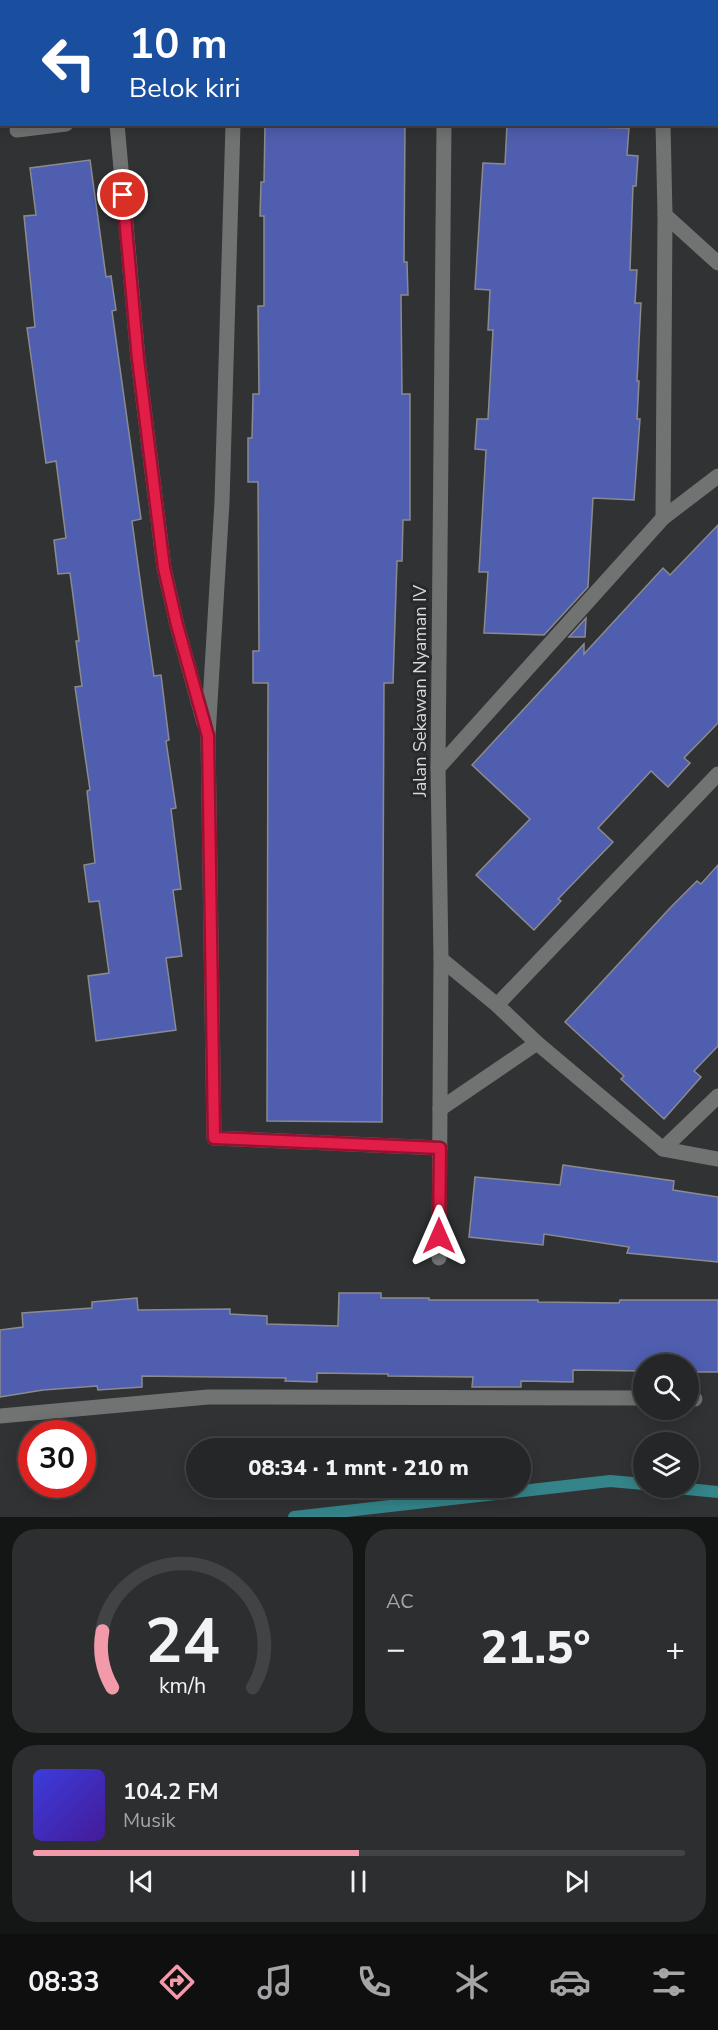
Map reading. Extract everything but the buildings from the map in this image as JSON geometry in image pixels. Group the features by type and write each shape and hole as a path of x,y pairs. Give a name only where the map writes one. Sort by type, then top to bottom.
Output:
{"street":[{"path":"17,130 50,126"},
{"path":"117,126 138,359 164,568 177,625 208,736"},
{"path":"233,126 222,502 208,736 214,1138 440,1148"},
{"name":"Jalan Sekawan Nyaman IV","path":"439,1258 441,959 438,768 444,126"},
{"path":"663,126 665,215 663,518"},
{"path":"665,215 718,263"},
{"path":"438,768 663,518 718,476"},
{"path":"497,1005 718,774"},
{"path":"441,959 663,1149 718,1159"},
{"path":"440,1109 537,1043"},
{"path":"663,1149 718,1096"},
{"path":"0,1416 208,1397 633,1398"}],"waterway":[{"path":"294,1517 610,1481 633,1483"},
{"path":"699,1490 718,1492"}],"route":[{"path":"123,195 138,359 164,568 177,625 208,736 214,1138 440,1148 439,1236"}]}
